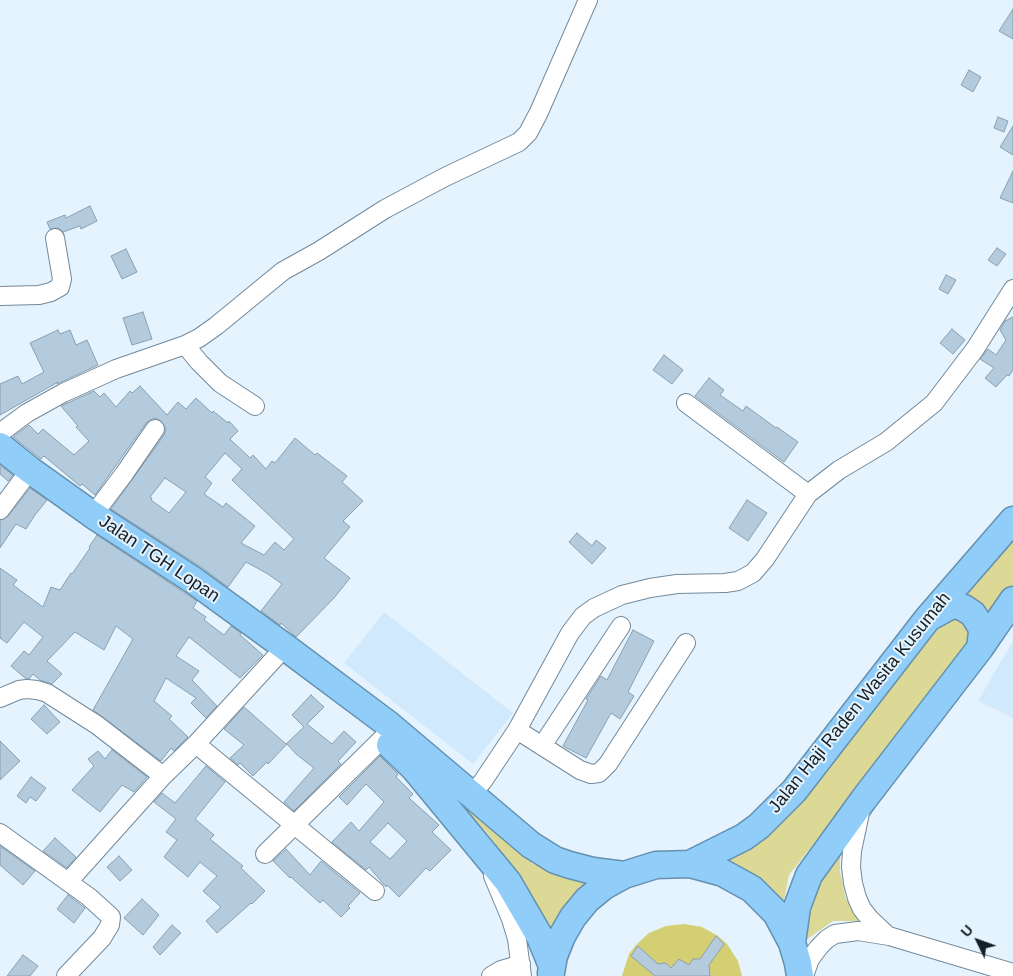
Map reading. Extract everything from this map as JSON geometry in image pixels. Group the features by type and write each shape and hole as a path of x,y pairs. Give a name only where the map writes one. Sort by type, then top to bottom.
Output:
{"highway":[{"name":"Jalan TGH Lopan","path":"0,446 93,515 193,580 317,672"},
{"name":"Jalan Haji Raden Wasita Kusumah","path":"690,864 744,837 759,826 794,791 928,618 1013,520"},
{"path":"928,618 950,606 955,605 964,608 973,614 981,627 980,648"},
{"path":"792,943 797,907 809,875 864,799 1010,612"},
{"path":"317,672 383,738 471,796 519,836 555,860 593,871 624,875"},
{"path":"317,672 388,724 420,762 481,848 508,882 540,938 551,971"},
{"path":"551,971 562,936 573,916 587,900 604,886 624,875 656,865 690,864 723,873 752,890 776,913 792,943 800,976"}],"street":[{"path":"0,433 27,413 63,393 116,369 185,345 216,326 283,270 319,251 385,209 523,139 539,112 588,0"},
{"path":"0,296 39,294 60,288 62,279 55,238"},
{"path":"471,796 517,730 570,633 583,616 594,608 622,595 650,588 678,584 725,583 746,578 762,563 808,494 839,470 886,442 934,403 975,350 1013,289"},
{"path":"185,345 206,370 255,406"},
{"path":"686,403 808,494"},
{"path":"93,515 156,429"},
{"path":"0,510 30,470"},
{"path":"542,746 621,626"},
{"path":"517,730 586,773 599,773 608,764 686,643"},
{"path":"68,882 163,776 196,744 285,647"},
{"path":"0,698 19,690 27,689 47,693 97,725 163,776"},
{"path":"265,854 383,738"},
{"path":"196,744 375,891"},
{"path":"864,799 854,834 851,867 853,883 862,909 889,936"},
{"path":"0,833 68,882 105,910 110,916 111,922 102,938 66,976"},
{"path":"481,848 511,918 517,939 521,970 501,970 491,976"},
{"path":"804,976 810,959 819,947 835,934 858,931 889,936 1013,973"}],"shaded area":[{"path":"1013,532 1013,593 993,625 962,597"},
{"path":"960,609 975,637 789,875 782,910 760,877 726,861 944,611"},
{"path":"384,612 513,713 473,764 344,663"},
{"path":"1013,641 1013,718 978,701"},
{"path":"427,769 533,864 601,876 551,939 518,874 488,834"},
{"path":"840,841 840,871 846,899 863,921 833,921 806,940 811,874"},
{"path":"684,924 702,927 718,936 727,944 738,961 742,976 622,976 629,954 649,933 666,926"}],"building":[{"path":"1013,9 1013,39 999,31"},
{"path":"969,70 981,77 973,92 961,85"},
{"path":"998,117 1008,121 1004,132 994,128"},
{"path":"1013,126 1013,155 1000,147"},
{"path":"1013,171 1013,203 1000,198"},
{"path":"90,206 97,221 81,229 80,226 63,232 58,228 50,229 47,222 65,215 66,218"},
{"path":"997,248 1006,254 997,266 988,260"},
{"path":"126,249 137,272 122,279 111,256"},
{"path":"946,275 956,280 948,294 939,289"},
{"path":"143,312 152,339 132,345 123,318"},
{"path":"1013,317 1013,370 996,387 985,378 994,368 980,359 988,349 996,355 1006,340 1000,330 1005,321"},
{"path":"952,329 965,340 953,354 940,343"},
{"path":"58,330 60,334 70,330 76,345 87,340 98,365 57,384 58,382 0,415 0,384 18,376 22,384 44,372 30,343"},
{"path":"664,355 683,370 672,384 653,370"},
{"path":"709,378 724,390 720,395 743,411 746,406 798,442 784,462 695,396"},
{"path":"140,386 167,415 178,402 186,409 196,398 212,413 213,411 228,423 229,421 238,431 230,439 250,458 253,455 266,469 272,461 275,463 295,438 315,455 317,453 347,476 342,482 363,501 343,521 350,527 324,558 350,578 334,598 296,637 281,623 280,625 261,611 282,584 268,574 246,562 228,587 201,567 111,509 164,435 166,429 161,421 155,418 146,423 95,495 82,484 80,486 44,456 41,459 13,437 29,425 38,434 43,429 74,455 89,441 61,406 94,391 100,397 104,393 116,407 130,391 132,393","holes":["225,453 242,469 232,480 294,539 284,550 275,542 264,555 241,543 255,526 226,503 223,507 204,494 212,483 205,477","165,478 186,492 169,513 151,500 152,498 150,497"]},
{"path":"0,465 13,475 8,481 0,474"},
{"path":"30,488 47,500 26,529 16,524 0,548 0,520 8,516"},
{"path":"747,500 767,513 748,541 729,528"},
{"path":"577,533 592,546 596,540 606,548 592,564 569,542"},
{"path":"97,535 197,601 193,608 206,617 204,620 224,635 231,626 241,633 240,635 263,655 240,678 189,637 176,656 199,671 192,680 217,706 206,718 191,703 196,698 166,678 154,701 172,716 169,719 188,737 174,751 171,748 161,761 93,710 133,639 116,626 104,650 75,632 47,661 62,674 52,684 40,680 33,674 29,679 25,678 11,666 24,651 29,655 43,637 24,622 7,643 0,638 0,568 17,580 13,585 43,607 51,587 60,590"},
{"path":"633,630 654,641 628,692 634,696 620,719 611,713 586,758 563,746 588,700 586,699 601,676 607,680"},
{"path":"311,695 324,707 307,724 332,744 344,731 356,742 338,761 341,764 294,811 284,802 314,768 287,744 268,764 267,762 253,776 240,763 238,765 230,758 244,745 224,729 244,707 286,744 304,727 292,715"},
{"path":"44,705 60,722 47,734 31,719"},
{"path":"0,741 20,761 0,780"},
{"path":"112,750 147,777 134,792 122,785 100,812 72,790 94,766 88,759 98,751 105,759"},
{"path":"380,756 398,774 396,777 413,794 409,798 439,825 432,832 451,850 430,871 426,868 399,897 387,885 386,887 369,867 366,870 332,842 351,822 359,831 384,802 366,784 347,805 339,797","holes":["388,823 407,841 390,859 370,842"]},
{"path":"206,766 225,782 195,819 214,835 210,839 243,866 241,868 265,891 217,933 206,921 221,907 203,891 217,876 200,862 188,877 164,857 177,840 166,832 176,819 154,802 162,793 175,803"},
{"path":"31,777 46,788 36,801 30,797 26,803 17,796"},
{"path":"55,838 76,857 67,868 43,851"},
{"path":"0,846 35,871 23,885 0,865"},
{"path":"286,849 310,875 321,861 360,893 341,917 323,900 320,903 273,861"},
{"path":"119,856 132,870 120,881 107,867"},
{"path":"68,895 85,908 74,923 57,909"},
{"path":"142,899 159,915 143,935 124,918"},
{"path":"172,925 181,933 160,955 153,947"},
{"path":"716,936 724,944 709,965 710,976 655,976 631,956 638,946 658,964 666,963 671,968 679,959 689,965 693,959 700,959"},
{"path":"23,955 38,966 30,976 7,976"}]}
